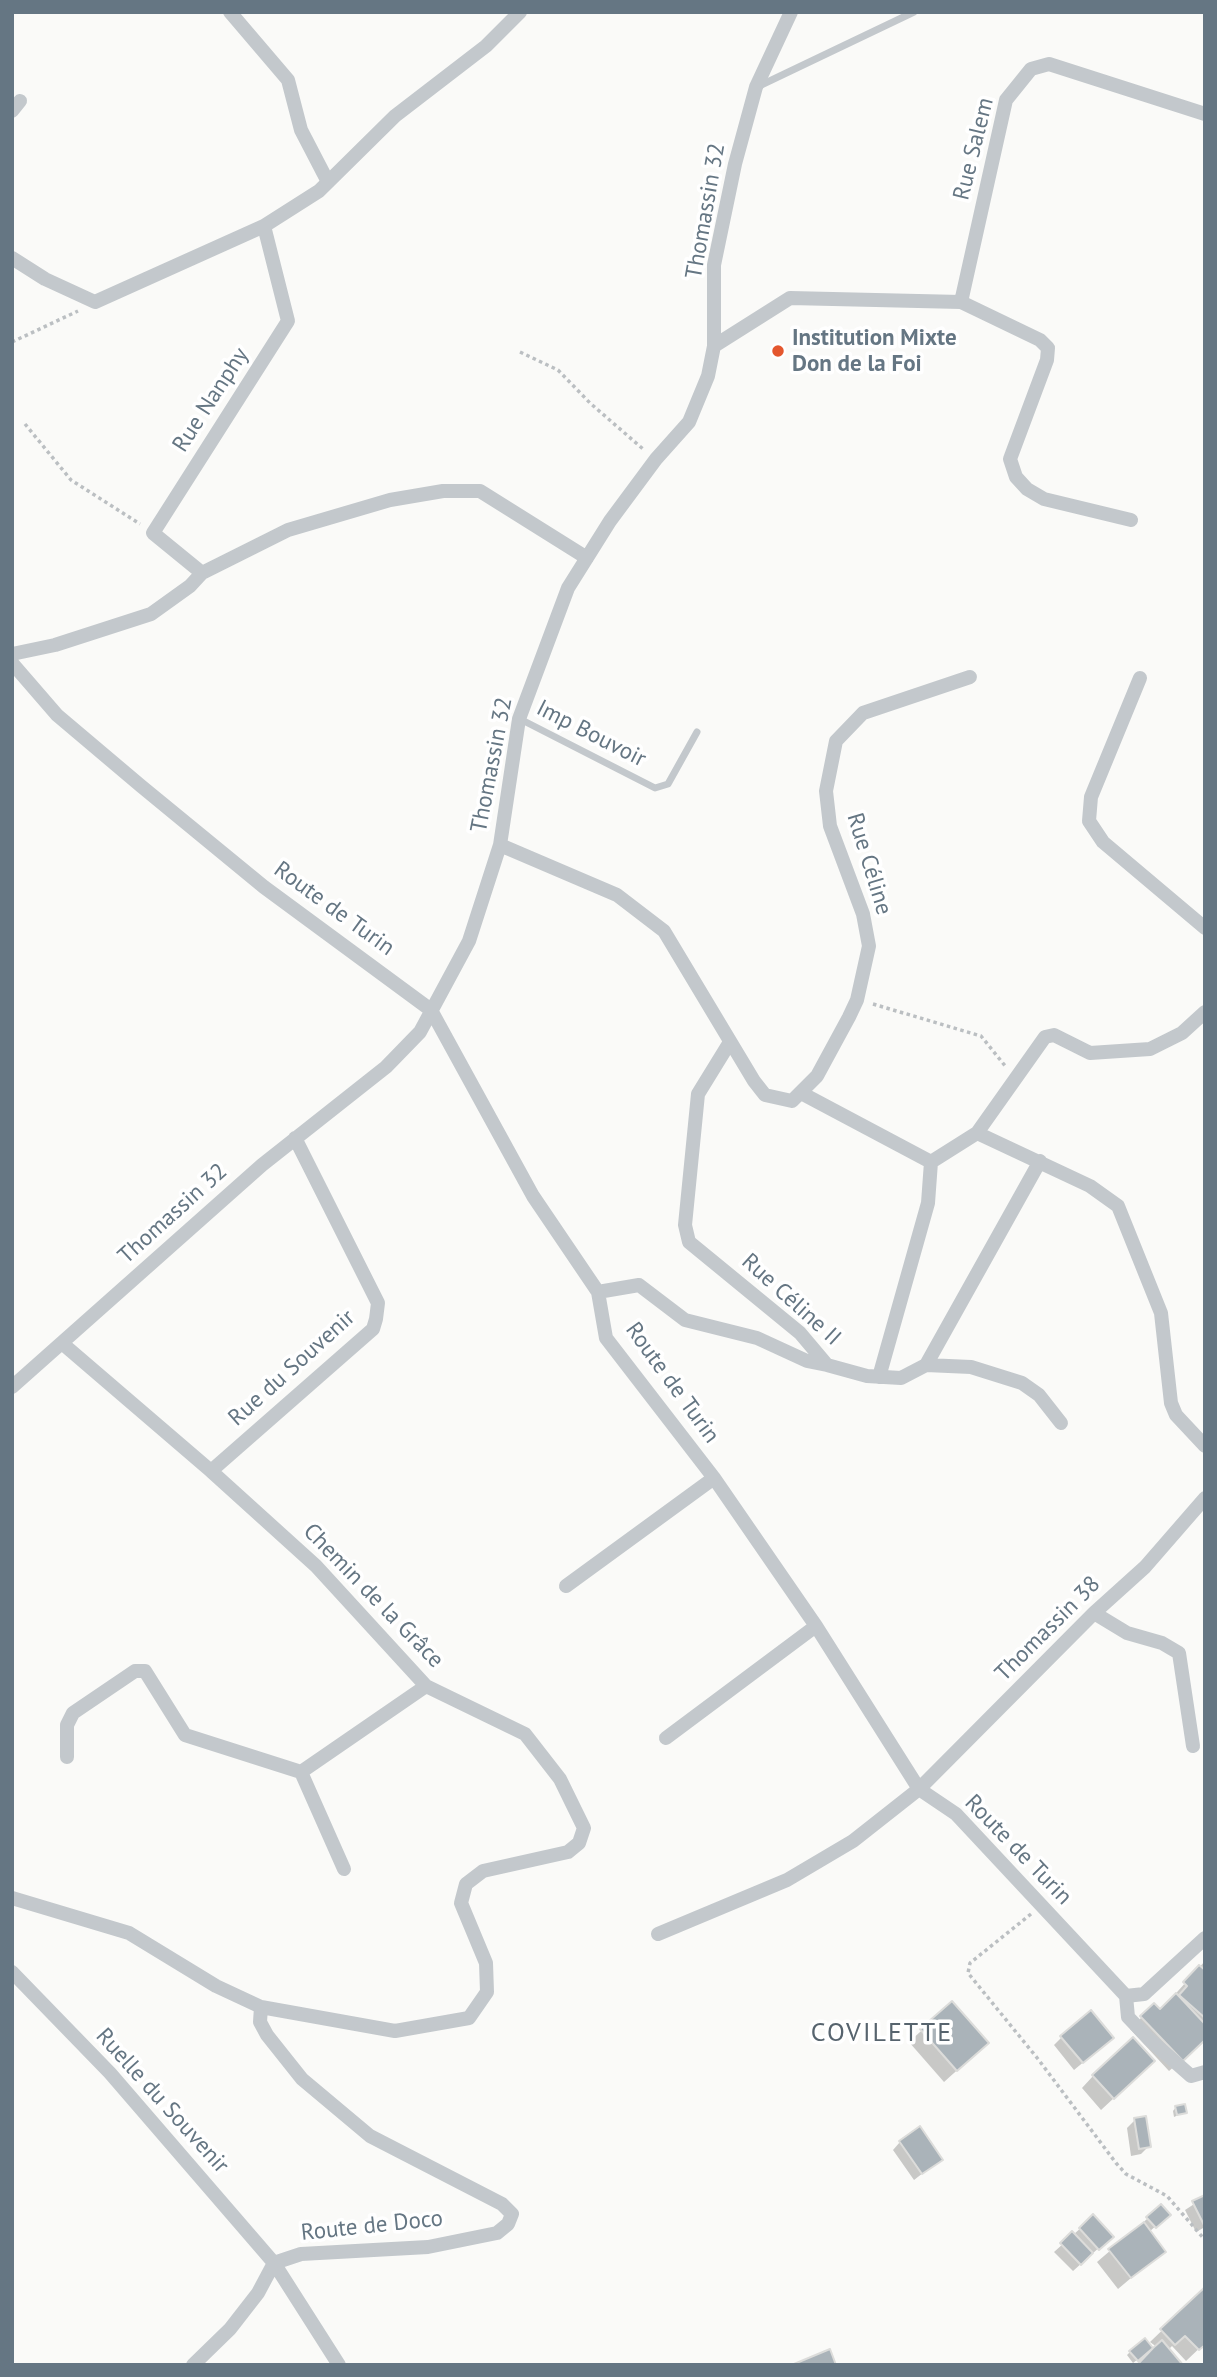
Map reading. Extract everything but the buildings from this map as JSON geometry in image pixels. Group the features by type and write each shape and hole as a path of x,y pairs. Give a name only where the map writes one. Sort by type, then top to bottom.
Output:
{"street":[{"path":"230,12 288,79 301,130 328,182"},
{"path":"12,258 45,279 96,302 264,226 320,191 395,116 486,46 520,12"},
{"name":"Thomassin 32","path":"12,1387 295,1138 386,1067 420,1032 469,941 500,845 519,719 568,587 656,459 689,422 708,376 714,346 714,265 735,164 756,87 791,12"},
{"name":"Rue Salem","path":"961,302 1006,100 1031,69 1049,64 1205,114"},
{"name":"Rue Nanphy","path":"153,533 288,321 264,226"},
{"path":"714,346 790,298 961,302 1040,340 1048,348 1047,360 1010,459 1016,477 1027,489 1044,499 1131,520"},
{"path":"12,654 55,645 151,614 190,586 202,573 288,530 390,500 443,491 480,491 587,558"},
{"path":"153,533 202,573"},
{"name":"Route de Turin","path":"12,663 57,715 141,786 264,887 431,1010 533,1196 598,1292 606,1338 715,1478 816,1626 919,1790 956,1814 1126,1996"},
{"name":"Rue Céline","path":"803,1094 817,1076 857,1000 869,946 863,914 830,827 826,792 836,741 863,713 970,677"},
{"path":"1140,678 1091,797 1089,821 1103,842 1205,928"},
{"path":"500,845 617,895 664,931 765,1095 792,1101 803,1094 931,1162"},
{"path":"931,1162 977,1133 1045,1037 1054,1035 1090,1053 1150,1049 1182,1033 1205,1012"},
{"name":"Rue Céline II","path":"730,1042 698,1094 685,1225 689,1242 800,1333 827,1365 879,1377 901,1378 926,1365"},
{"path":"977,1133 1090,1186 1118,1206 1161,1313 1171,1403 1176,1415 1205,1446"},
{"name":"Rue du Souvenir","path":"211,1471 373,1329 376,1319 378,1303 295,1138"},
{"path":"1040,1161 926,1365 971,1367 1022,1383 1040,1395 1061,1423"},
{"path":"879,1377 921,1232 928,1203 931,1162"},
{"path":"598,1292 639,1285 685,1320 757,1338 807,1361 827,1365"},
{"name":"Chemin de la Grâce","path":"63,1344 211,1471 316,1566 426,1686 525,1734 560,1779 584,1828 579,1843 568,1852 483,1871 466,1884 461,1903 486,1963 487,1992 469,2018 395,2031 261,2007"},
{"path":"566,1586 715,1478"},
{"name":"Thomassin 38","path":"658,1934 787,1880 853,1841 919,1790 1094,1613 1145,1567 1205,1497"},
{"path":"1094,1613 1127,1633 1162,1643 1179,1653 1193,1746"},
{"path":"666,1738 816,1626"},
{"path":"67,1757 66,1725 72,1713 135,1671 145,1671 185,1735 301,1772 344,1869"},
{"path":"301,1772 426,1686"},
{"path":"12,1898 129,1933 216,1986 261,2007"},
{"path":"1205,1938 1144,1994 1126,1996 1128,2017 1149,2039 1191,2076 1205,2071"},
{"name":"Ruelle du Souvenir","path":"15,1979 110,2073 274,2263 339,2365"},
{"name":"Route de Doco","path":"193,2365 230,2329 258,2292 274,2263 302,2254 428,2247 498,2233 508,2224 512,2214 502,2204 435,2171 360,2128 302,2079 267,2035 260,2022 261,2007"}],"lane":[{"path":"756,87 915,12"},
{"name":"Imp Bouvoir","path":"519,719 655,788 668,784 697,732"}],"path":[{"path":"12,342 96,302"},
{"path":"520,352 558,370 627,437 656,459"},
{"path":"25,424 71,480 153,533"},
{"path":"857,1000 981,1036 1015,1079"},
{"path":"1041,1906 970,1963 968,1973 1038,2059 1116,2163 1126,2174 1167,2196 1205,2240"}],"place":[{"name":"Institution Mixte Don de la Foi","path":"778,351"}],"district":[{"name":"COVILETTE","path":"882,2034"}]}
